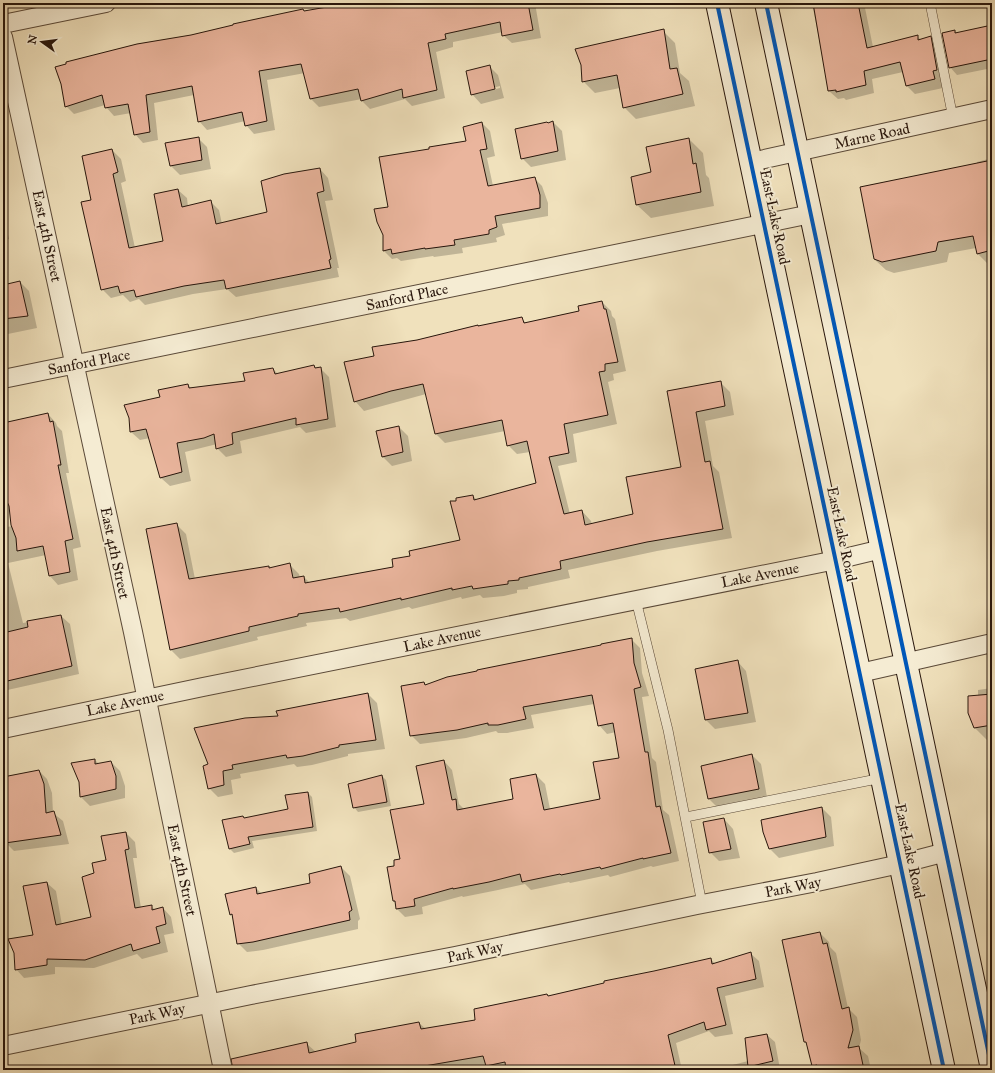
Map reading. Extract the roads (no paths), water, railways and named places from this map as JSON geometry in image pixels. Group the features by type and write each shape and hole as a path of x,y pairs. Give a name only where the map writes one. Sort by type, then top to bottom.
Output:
{"main road":[{"name":"East Lake Road","path":"717,3 944,1070"},
{"path":"766,3 992,1069"}],"street":[{"path":"3,24 106,3"},
{"name":"East 4th Street","path":"3,37 146,699 223,1070"},
{"name":"Marne Road","path":"751,162 992,109"},
{"name":"Sanford Place","path":"3,379 811,214"},
{"name":"Lake Avenue","path":"3,729 836,560 882,549"},
{"path":"860,672 992,643"},
{"name":"Park Way","path":"3,1046 210,1003 456,956 702,904 817,882 900,864 946,852"}],"lane":[{"path":"930,3 953,118"},
{"path":"636,600 668,730 702,904"},
{"path":"686,817 882,778"}]}
